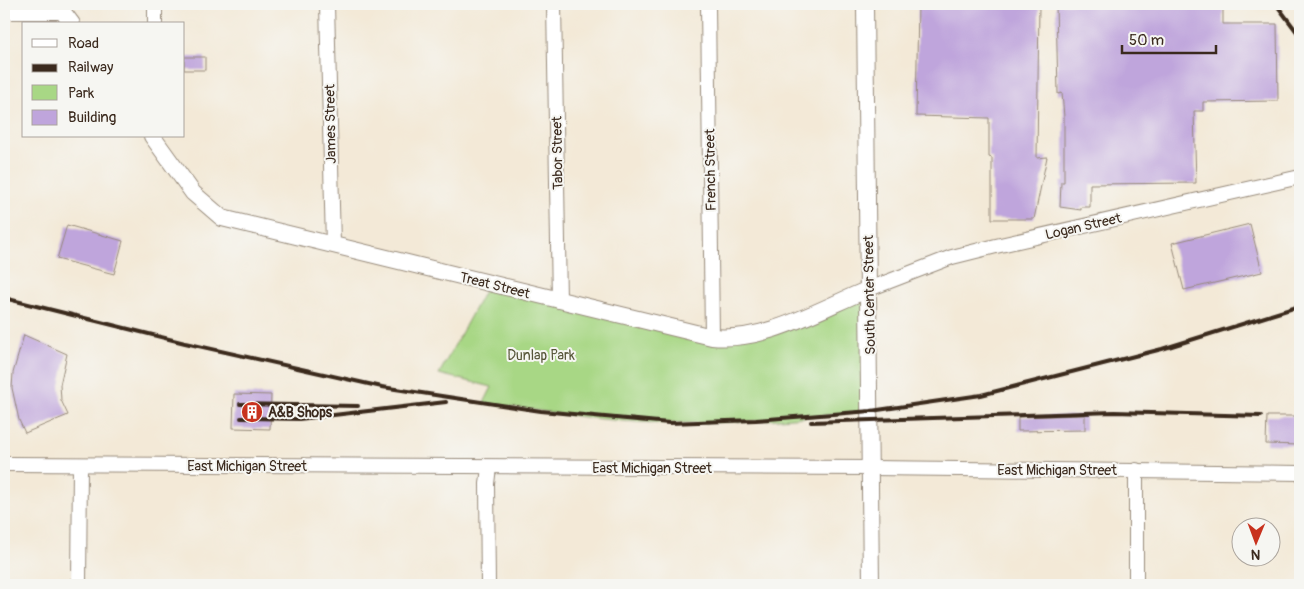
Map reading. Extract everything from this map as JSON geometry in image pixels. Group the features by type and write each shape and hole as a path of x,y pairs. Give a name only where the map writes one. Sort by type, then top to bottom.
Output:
{"street":[{"path":"155,4 155,22"},
{"name":"James Street","path":"327,4 332,244"},
{"name":"Tabor Street","path":"554,4 559,301"},
{"name":"French Street","path":"708,4 712,337"},
{"name":"South Center Street","path":"865,4 872,585"},
{"path":"4,12 64,13"},
{"name":"Treat Street","path":"154,138 193,193 222,218 712,337 745,336 778,327 869,289"},
{"name":"Logan Street","path":"869,289 952,257 1300,177"},
{"name":"East Michigan Street","path":"4,464 872,468 1300,473"},
{"path":"79,585 80,465"},
{"path":"488,585 489,467"},
{"path":"1136,470 1136,585"}],"green space":[{"name":"Dunlap Park","path":"488,284 727,338 869,289 871,411 745,421 669,423 599,419 484,403 492,387 439,374"}],"building":[{"path":"918,4 1039,4 1037,158 1047,157 1034,219 992,219 992,158 989,157 989,118 916,116"},
{"path":"1056,4 1223,4 1223,24 1277,24 1278,101 1203,102 1203,111 1194,111 1196,183 1090,184 1090,207 1081,207 1081,210 1060,207 1061,182 1064,182 1064,117 1062,93 1058,94"},
{"path":"185,57 205,57 205,70 185,70"},
{"path":"1250,224 1262,272 1184,290 1172,243"},
{"path":"67,225 123,241 114,274 57,259"},
{"path":"24,335 67,354 60,385 61,400 68,415 25,433 19,420 12,388 13,373"},
{"name":"A&B Shops","path":"234,394 271,395 270,429 233,428"},
{"path":"1085,415 1085,430 1018,431 1018,417"},
{"path":"1267,416 1300,416 1300,445 1266,444"}],"railway":[{"path":"1276,4 1300,36"},
{"path":"4,298 185,343 382,387 541,411 669,423 756,420 871,411 981,395 1162,349 1300,306"},
{"path":"241,418 299,419 446,402"},
{"path":"240,404 358,406"},
{"path":"811,422 1114,412 1261,416"}],"place":[{"name":"A&B Shops","path":"252,412"}]}
